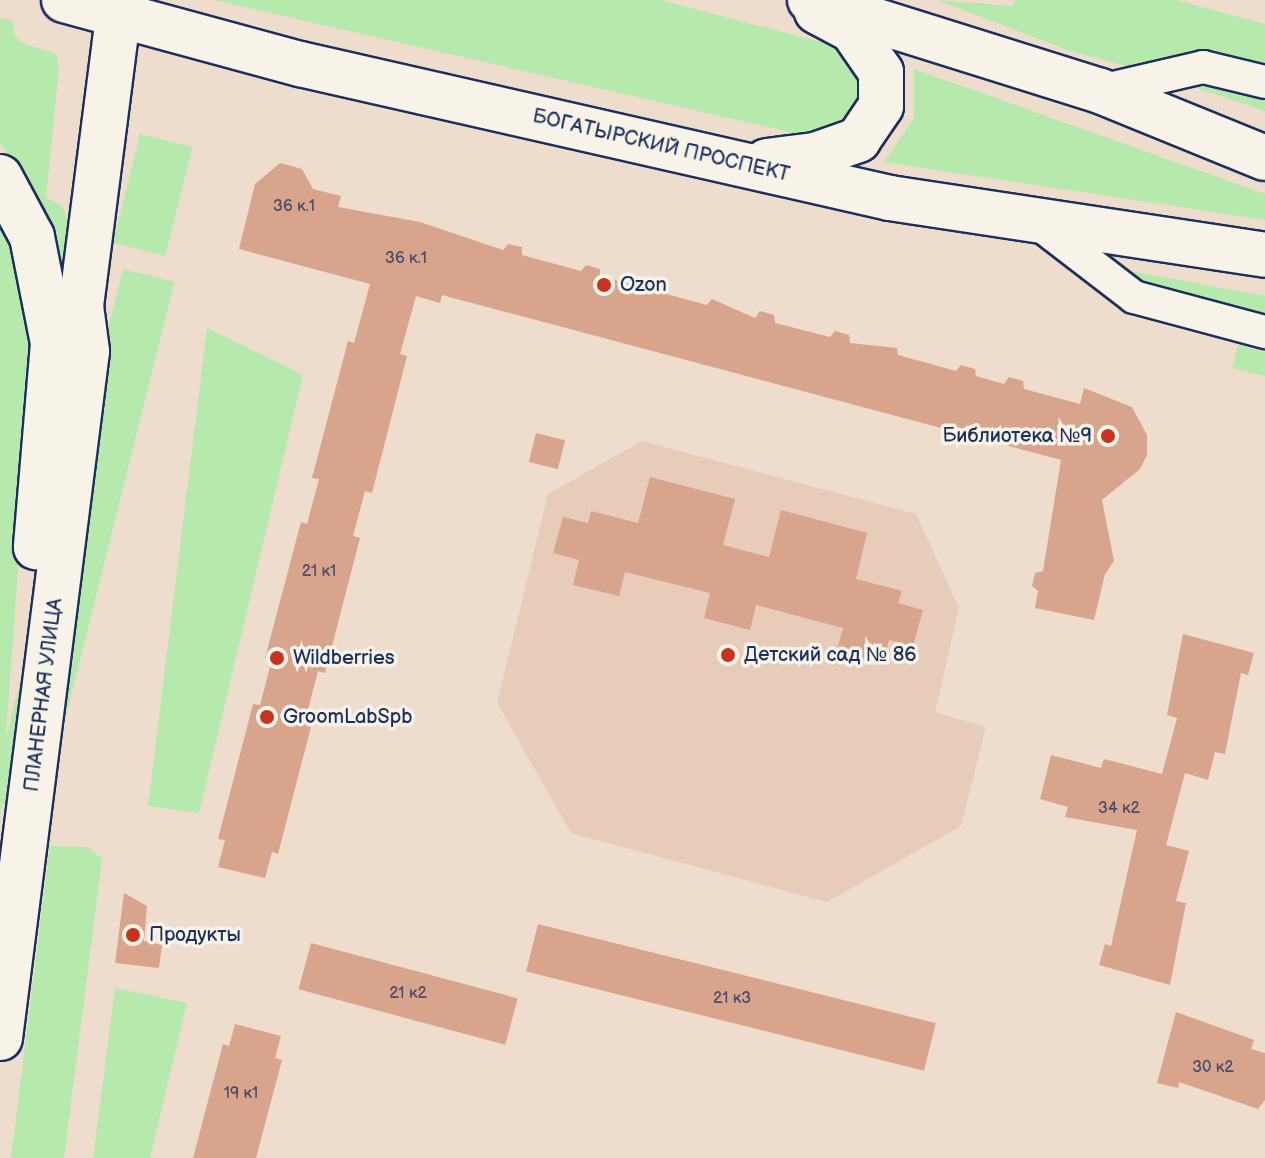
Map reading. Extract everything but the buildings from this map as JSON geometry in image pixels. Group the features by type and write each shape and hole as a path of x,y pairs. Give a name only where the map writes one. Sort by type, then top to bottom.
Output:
{"main road":[{"name":"БОГАТЫРСКИЙ ПРОСПЕКТ","path":"64,0 130,9 741,165 890,198 1028,216 1265,255"},
{"path":"741,165 815,155 858,140 881,106 881,72 852,30 796,0"},
{"path":"810,0 1100,91 1265,158"},
{"name":"ПЛАНЕРНАЯ УЛИЦА","path":"0,1038 87,351 104,309 130,9"},
{"path":"0,177 32,237 53,343 35,529 47,675"}],"street":[{"path":"1100,91 1203,67 1265,82"},
{"path":"1028,216 1134,297 1265,332"}],"shaded area":[{"name":"Детский сад № 86","path":"642,441 916,514 959,608 935,712 986,727 961,826 827,902 571,833 497,703 548,494"}],"green space":[{"path":"214,0 661,0 828,44 848,58 858,80 858,103 826,134 803,135"},
{"path":"937,0 1013,6 1015,0 1176,0 1265,24 1265,71 1126,66 1070,51"},
{"path":"0,18 13,21 14,35 25,44 56,54 59,67 46,197 63,207 73,238 67,298 31,187 0,143"},
{"path":"914,69 1265,194 1265,220 884,162 914,118"},
{"path":"1208,82 1265,96 1265,111 1194,87"},
{"path":"140,134 192,147 165,256 113,243"},
{"path":"0,212 14,241 34,344 0,822"},
{"path":"123,269 174,282 42,814 0,803 0,762"},
{"path":"1125,270 1265,296 1265,321 1148,289 1122,274"},
{"path":"207,328 303,375 199,813 148,806"},
{"path":"1238,345 1265,352 1265,376 1232,368"},
{"path":"50,846 88,847 102,859 64,1158 11,1158"},
{"path":"115,988 187,1003 150,1158 93,1158"}],"place":[{"name":"Ozon","path":"604,285"},
{"name":"Библиотека №9","path":"1108,436"},
{"name":"Детский сад № 86","path":"728,655"},
{"name":"Wildberries","path":"277,658"},
{"name":"GroomLabSpb","path":"267,717"},
{"name":"Продукты","path":"133,935"}]}
